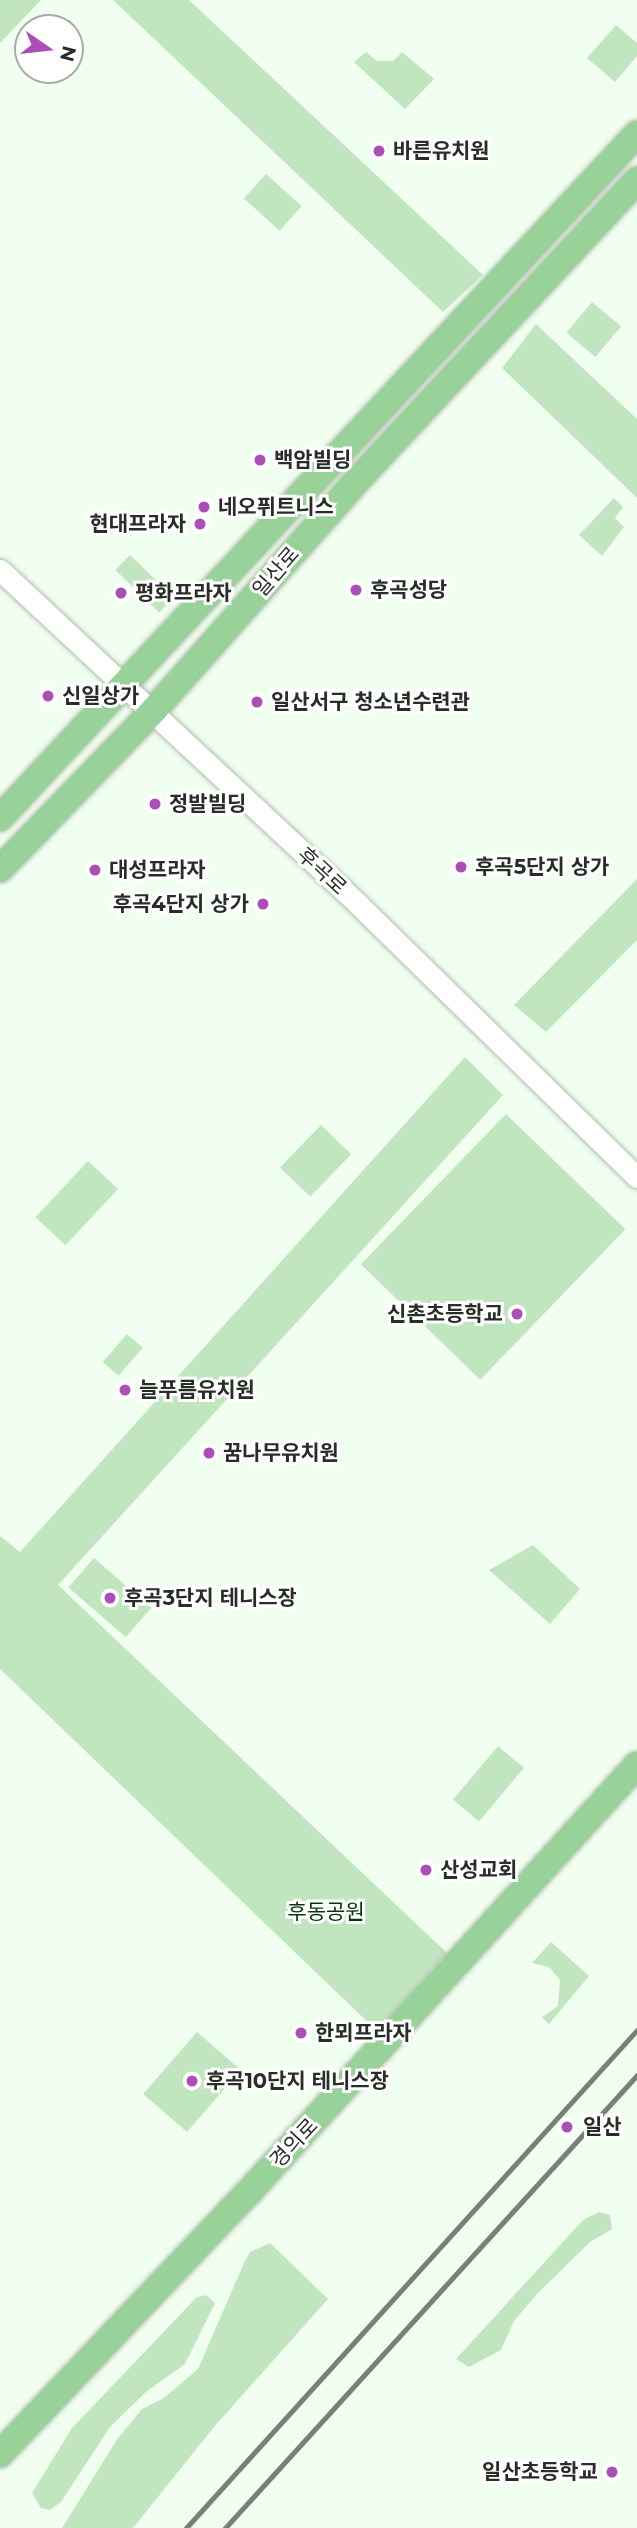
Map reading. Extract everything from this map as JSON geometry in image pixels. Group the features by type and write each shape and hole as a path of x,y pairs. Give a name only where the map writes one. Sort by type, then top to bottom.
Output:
{"main road":[{"name":"일산로","path":"0,818 637,134"},
{"name":"일산로","path":"0,869 154,710 352,486 637,180"},
{"name":"경의로","path":"0,2454 249,2192 637,1765"},
{"name":"경의로","path":"0,2476 109,2351 637,1788"}],"street":[{"name":"후곡로","path":"0,570 154,710 637,1177"}],"green space":[{"path":"0,0 41,0 28,14 14,14 14,28 0,43"},
{"path":"113,0 189,0 483,275 443,312"},
{"path":"616,25 637,43 637,56 615,82 587,58"},
{"path":"366,52 377,61 393,61 402,52 434,79 405,109 354,62"},
{"path":"266,174 302,206 280,231 244,199"},
{"path":"592,302 621,326 595,357 566,333"},
{"path":"536,324 637,419 637,498 502,368"},
{"path":"614,498 623,507 615,518 624,527 602,556 579,535"},
{"path":"130,555 174,597 159,612 115,570"},
{"path":"637,879 637,940 546,1032 514,1005"},
{"name":"후동공원","path":"465,1057 503,1095 58,1585 447,1953 378,2032 0,1669 0,1536 20,1552"},
{"path":"506,1114 625,1229 480,1380 361,1264"},
{"path":"321,1125 351,1154 310,1197 280,1167"},
{"path":"88,1161 118,1189 65,1245 35,1217"},
{"path":"127,1334 143,1348 119,1376 103,1362"},
{"path":"533,1545 580,1589 550,1624 489,1570"},
{"name":"후곡3단지 테니스장","path":"94,1558 151,1608 126,1637 68,1587"},
{"path":"498,1746 524,1768 479,1821 453,1800"},
{"path":"551,1942 589,1976 549,2024 542,2017 558,2006 560,1980 549,1967 532,1963"},
{"name":"후곡10단지 테니스장","path":"197,2032 241,2070 187,2132 143,2094"},
{"path":"599,2212 610,2215 612,2229 590,2242 537,2294 514,2321 501,2350 469,2367 456,2359 583,2220"},
{"path":"270,2243 328,2299 214,2427 133,2528 62,2528 118,2438 142,2409 164,2398 198,2369 250,2252"},
{"path":"206,2295 215,2303 185,2364 147,2391 110,2427 61,2502 50,2510 41,2508 32,2493 72,2428 197,2297"}],"railway":[{"path":"186,2528 637,2030"},
{"path":"225,2528 637,2075"}],"place":[{"name":"바른유치원","path":"379,151"},
{"name":"백암빌딩","path":"260,460"},
{"name":"네오퓌트니스","path":"204,507"},
{"name":"현대프라자","path":"200,524"},
{"name":"후곡성당","path":"356,590"},
{"name":"평화프라자","path":"121,593"},
{"name":"신일상가","path":"48,696"},
{"name":"일산서구 청소년수련관","path":"257,702"},
{"name":"정발빌딩","path":"155,804"},
{"name":"후곡5단지 상가","path":"461,867"},
{"name":"대성프라자","path":"95,870"},
{"name":"후곡4단지 상가","path":"263,904"},
{"name":"신촌초등학교","path":"517,1314"},
{"name":"늘푸름유치원","path":"125,1390"},
{"name":"꿈나무유치원","path":"209,1453"},
{"name":"후곡3단지 테니스장","path":"110,1598"},
{"name":"산성교회","path":"426,1870"},
{"name":"한뫼프라자","path":"301,2033"},
{"name":"후곡10단지 테니스장","path":"192,2081"},
{"name":"일산","path":"567,2127"},
{"name":"일산초등학교","path":"612,2472"}]}
